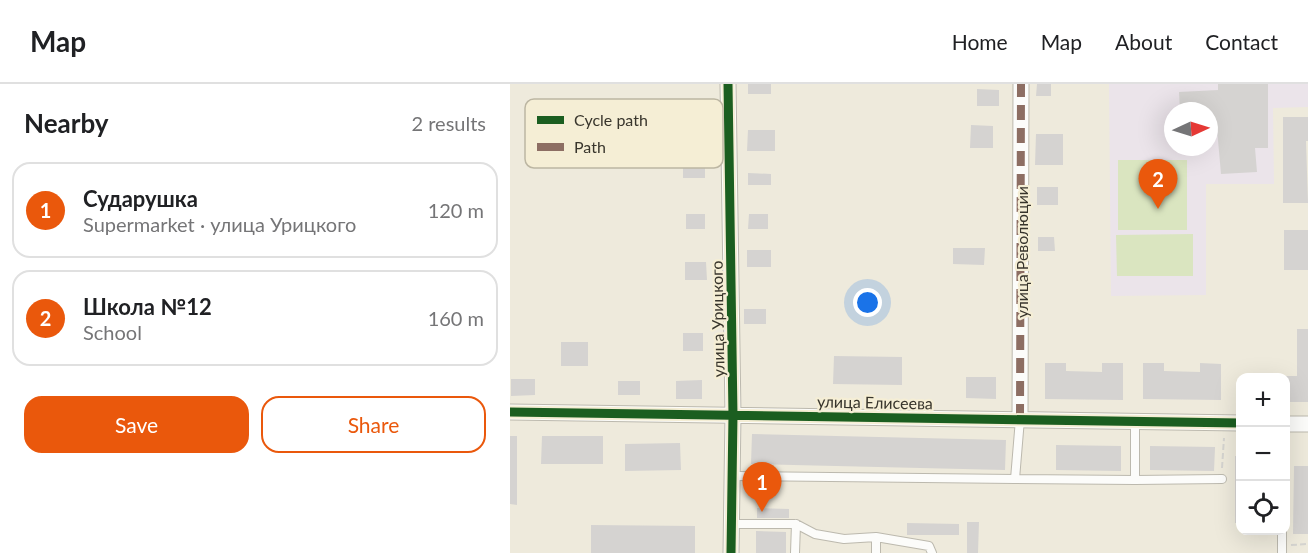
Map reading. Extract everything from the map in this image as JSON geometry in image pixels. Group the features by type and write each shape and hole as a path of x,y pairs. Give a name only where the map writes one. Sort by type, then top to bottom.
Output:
{"street":[{"name":"улица Урицкого","path":"728,84 733,415 730,553"},
{"name":"улица Революции","path":"1020,419 1021,84"},
{"name":"улица Елисеева","path":"510,412 1236,423"},
{"path":"1290,424 1308,424"}],"lane":[{"path":"1015,479 1020,419"},
{"path":"1135,421 1135,480"},
{"path":"732,476 1222,479"},
{"path":"731,524 795,524 815,534 844,539 876,537 929,546 932,553"},
{"path":"795,524 795,553"},
{"path":"876,537 876,553"}],"path":[{"path":"1222,479 1224,423"},
{"path":"1282,549 1308,544"}],"shaded area":[{"path":"1109,84 1308,84 1308,107 1273,108 1274,184 1206,184 1206,295 1111,296"}],"green space":[{"path":"1118,160 1187,160 1187,230 1118,230"},
{"path":"1193,234 1193,276 1117,276 1116,235"}],"building":[{"path":"748,84 771,84 771,94 748,94"},
{"path":"1037,84 1051,84 1051,96 1036,96"},
{"path":"1218,84 1268,84 1268,148 1255,148 1257,172 1221,174 1218,102 1180,102 1179,92 1218,90"},
{"path":"977,89 999,90 999,106 977,106"},
{"path":"1283,117 1308,117 1308,141 1306,141 1308,203 1283,203"},
{"path":"971,125 993,126 993,148 970,148"},
{"path":"748,130 775,130 775,151 747,151"},
{"path":"1036,134 1063,134 1063,165 1035,165"},
{"path":"683,168 705,168 705,178 683,178"},
{"path":"748,173 771,174 771,185 748,185"},
{"path":"1037,187 1058,187 1058,205 1037,205"},
{"path":"686,214 705,214 705,229 686,229"},
{"path":"749,214 768,214 768,229 748,229"},
{"path":"1284,230 1308,230 1308,270 1284,270"},
{"path":"1038,237 1054,237 1055,251 1038,251"},
{"path":"953,248 985,248 984,265 953,264"},
{"path":"747,250 771,250 771,267 747,267"},
{"path":"685,262 706,262 707,280 685,280"},
{"path":"744,309 766,309 766,324 744,324"},
{"path":"1297,329 1308,329 1308,402 1290,402 1290,376 1297,376"},
{"path":"683,333 703,333 703,351 683,351"},
{"path":"561,342 588,342 588,366 561,366"},
{"path":"834,356 902,357 902,385 833,384"},
{"path":"1045,363 1066,363 1066,371 1102,372 1102,363 1123,363 1123,400 1045,399"},
{"path":"1143,363 1164,363 1164,371 1200,372 1200,363 1221,364 1221,400 1143,399"},
{"path":"966,377 996,377 996,399 966,398"},
{"path":"511,379 535,379 535,395 511,396"},
{"path":"702,380 702,399 676,399 676,381"},
{"path":"618,381 640,381 640,395 618,395"},
{"path":"752,434 1006,440 1005,470 751,464"},
{"path":"510,436 517,436 517,505 510,504"},
{"path":"542,436 603,436 603,464 541,464"},
{"path":"680,443 681,470 625,471 625,444"},
{"path":"1056,445 1121,446 1121,471 1056,470"},
{"path":"1150,446 1215,447 1214,471 1150,470"},
{"path":"1235,456 1236,456 1236,523"},
{"path":"1294,466 1308,466 1308,534 1293,534"},
{"path":"757,508 789,509 789,518 757,518"},
{"path":"967,522 979,522 978,553 967,553"},
{"path":"907,523 959,524 959,535 907,535"},
{"path":"591,525 695,526 695,553 591,553"},
{"path":"756,531 786,532 786,553 756,553"}],"marked path":[{"path":"1020,419 1021,84"}],"cycle path":[{"path":"728,84 733,415 731,553"},
{"path":"510,412 1236,423"}],"place":[{"name":"Школа №12","path":"1158,209"},
{"name":"Сударушка","path":"762,512"}]}
